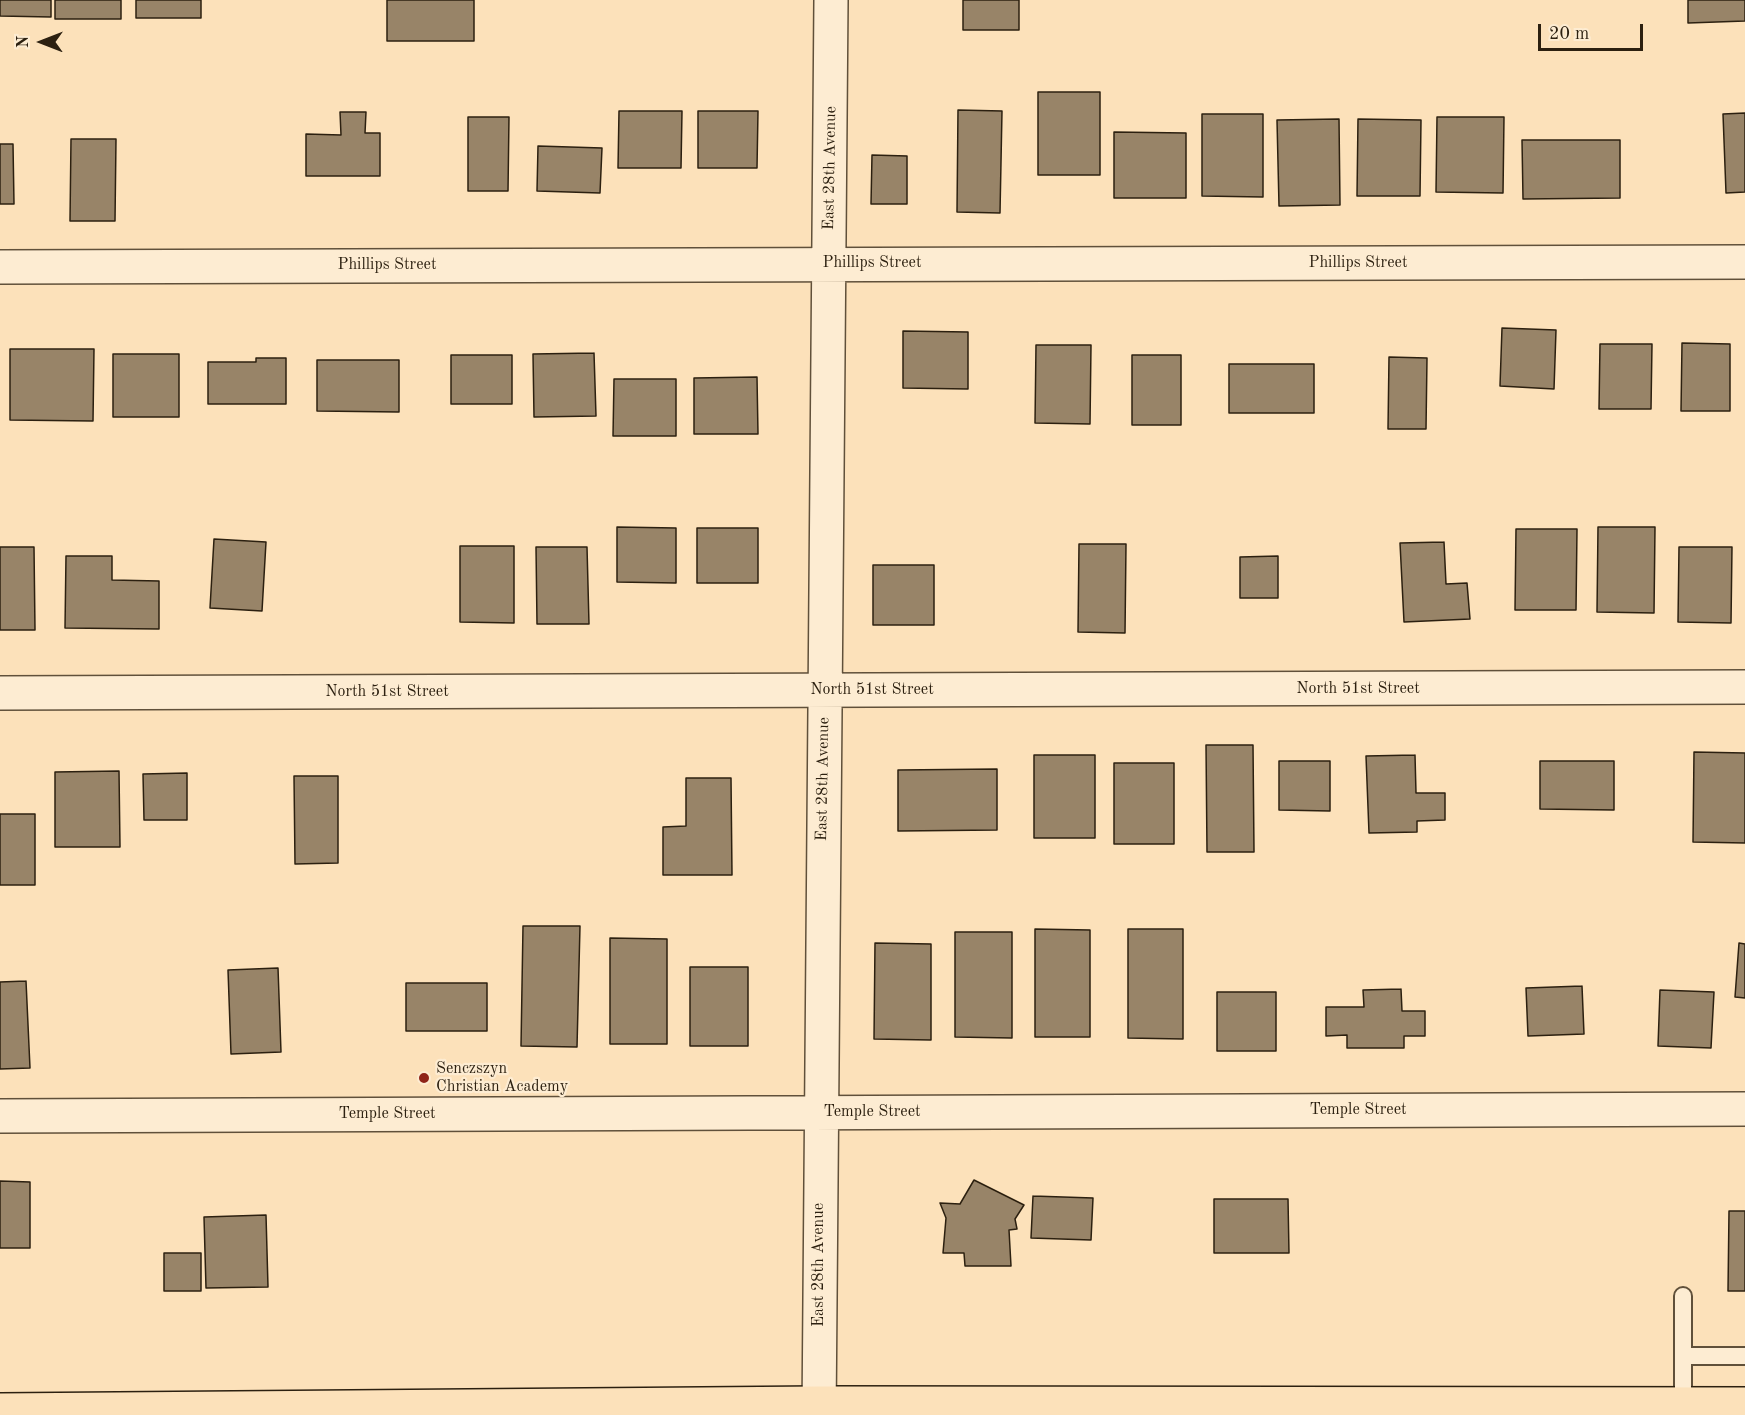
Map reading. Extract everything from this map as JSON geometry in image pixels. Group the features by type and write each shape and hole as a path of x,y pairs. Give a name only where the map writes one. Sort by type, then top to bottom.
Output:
{"main road":[{"path":"0,1410 819,1409 1745,1404"}],"street":[{"name":"East 28th Avenue","path":"819,1409 831,0"},
{"name":"Phillips Street","path":"0,267 1745,262"},
{"name":"North 51st Street","path":"0,693 1745,687"},
{"name":"Temple Street","path":"0,1116 1745,1109"}],"lane":[{"path":"1683,1296 1683,1404"},
{"path":"1683,1356 1745,1356"}],"building":[{"path":"0,0 51,0 51,17 0,16"},
{"path":"55,0 121,0 121,19 55,19"},
{"path":"136,0 201,0 201,18 136,18"},
{"path":"387,0 474,0 474,41 387,41"},
{"path":"963,0 1019,0 1019,30 963,30"},
{"path":"1688,0 1745,0 1745,21 1688,23"},
{"path":"1038,92 1100,92 1100,175 1038,175"},
{"path":"958,110 1002,111 1000,213 957,212"},
{"path":"619,111 682,111 681,168 618,168"},
{"path":"698,111 758,111 757,168 698,168"},
{"path":"340,112 366,112 365,133 380,133 380,176 306,176 306,134 341,135"},
{"path":"1745,113 1745,192 1726,193 1723,114"},
{"path":"1202,114 1263,114 1263,197 1202,196"},
{"path":"468,117 509,117 508,191 468,191"},
{"path":"1437,117 1504,117 1503,193 1436,192"},
{"path":"1339,119 1340,205 1279,206 1277,120"},
{"path":"1358,119 1421,120 1420,196 1357,196"},
{"path":"1114,132 1186,133 1186,198 1114,198"},
{"path":"71,139 116,139 115,221 70,221"},
{"path":"1522,140 1620,140 1620,198 1523,199"},
{"path":"0,144 13,144 14,204 0,204"},
{"path":"538,146 602,148 600,193 537,191"},
{"path":"872,155 907,156 907,204 871,204"},
{"path":"1502,328 1556,330 1554,389 1500,386"},
{"path":"903,331 968,332 968,389 903,388"},
{"path":"1682,343 1730,344 1730,411 1681,411"},
{"path":"1600,344 1652,344 1651,409 1599,409"},
{"path":"1036,345 1091,345 1090,424 1035,423"},
{"path":"10,349 94,349 93,421 10,420"},
{"path":"594,353 596,416 534,417 533,354"},
{"path":"113,354 179,354 179,417 113,417"},
{"path":"451,355 512,355 512,404 451,404"},
{"path":"1132,355 1181,355 1181,425 1132,425"},
{"path":"1389,357 1427,358 1426,429 1388,429"},
{"path":"256,358 286,358 286,404 208,404 208,362 256,362"},
{"path":"317,360 399,360 399,412 317,411"},
{"path":"1229,364 1314,364 1314,413 1229,413"},
{"path":"757,377 758,434 694,434 694,378"},
{"path":"614,379 676,379 676,436 613,436"},
{"path":"617,527 676,528 676,583 617,582"},
{"path":"1598,527 1655,527 1654,613 1597,612"},
{"path":"697,528 758,528 758,583 697,583"},
{"path":"1516,529 1577,529 1576,610 1515,610"},
{"path":"214,539 266,542 262,611 210,608"},
{"path":"1444,542 1446,584 1467,583 1470,619 1404,622 1400,543"},
{"path":"1079,544 1126,544 1125,633 1078,632"},
{"path":"460,546 514,546 514,623 460,622"},
{"path":"0,547 34,547 35,630 0,630"},
{"path":"536,547 587,547 589,624 537,624"},
{"path":"1679,547 1732,547 1731,623 1678,622"},
{"path":"66,556 112,556 112,580 159,581 159,629 65,628"},
{"path":"1278,556 1278,598 1240,598 1240,557"},
{"path":"873,565 934,565 934,625 873,625"},
{"path":"1206,745 1253,745 1254,852 1207,852"},
{"path":"1694,752 1745,753 1745,843 1693,842"},
{"path":"1034,755 1095,755 1095,838 1034,838"},
{"path":"1415,755 1416,793 1445,793 1445,820 1417,821 1417,832 1369,833 1366,756"},
{"path":"1279,761 1330,761 1330,811 1279,810"},
{"path":"1540,761 1614,761 1614,810 1540,809"},
{"path":"1114,763 1174,763 1174,844 1114,844"},
{"path":"997,769 997,830 898,831 898,770"},
{"path":"119,771 120,847 55,847 55,772"},
{"path":"187,773 187,820 144,820 143,774"},
{"path":"294,776 338,776 338,863 295,864"},
{"path":"686,778 731,778 732,875 663,875 663,827 686,826"},
{"path":"0,814 35,814 35,885 0,885"},
{"path":"523,926 580,926 577,1047 521,1046"},
{"path":"1035,929 1090,930 1090,1037 1035,1037"},
{"path":"1128,929 1183,929 1183,1039 1128,1038"},
{"path":"955,932 1012,932 1012,1038 955,1037"},
{"path":"610,938 667,939 667,1044 610,1044"},
{"path":"875,943 931,944 931,1040 874,1039"},
{"path":"1739,943 1745,944 1745,998 1735,997"},
{"path":"690,967 748,967 748,1046 690,1046"},
{"path":"278,968 281,1052 231,1054 228,970"},
{"path":"26,981 30,1068 0,1069 0,982"},
{"path":"406,983 487,983 487,1031 406,1031"},
{"path":"1582,986 1584,1034 1528,1036 1526,988"},
{"path":"1401,989 1402,1011 1425,1011 1425,1036 1404,1036 1404,1048 1347,1048 1347,1035 1326,1036 1326,1007 1364,1007 1363,990"},
{"path":"1660,990 1714,992 1711,1048 1658,1046"},
{"path":"1217,992 1276,992 1276,1051 1217,1051"},
{"path":"974,1180 1024,1205 1015,1219 1017,1229 1009,1230 1011,1266 965,1266 964,1253 943,1253 946,1218 940,1203 960,1204"},
{"path":"0,1181 30,1182 30,1248 0,1248"},
{"path":"1033,1196 1093,1198 1091,1240 1031,1238"},
{"path":"1214,1199 1288,1199 1289,1253 1214,1253"},
{"path":"1729,1211 1745,1211 1745,1291 1728,1291"},
{"path":"266,1215 268,1287 206,1288 204,1217"},
{"path":"164,1253 201,1253 201,1291 164,1291"}],"place":[{"name":"Senczszyn Christian Academy","path":"424,1078"}]}
